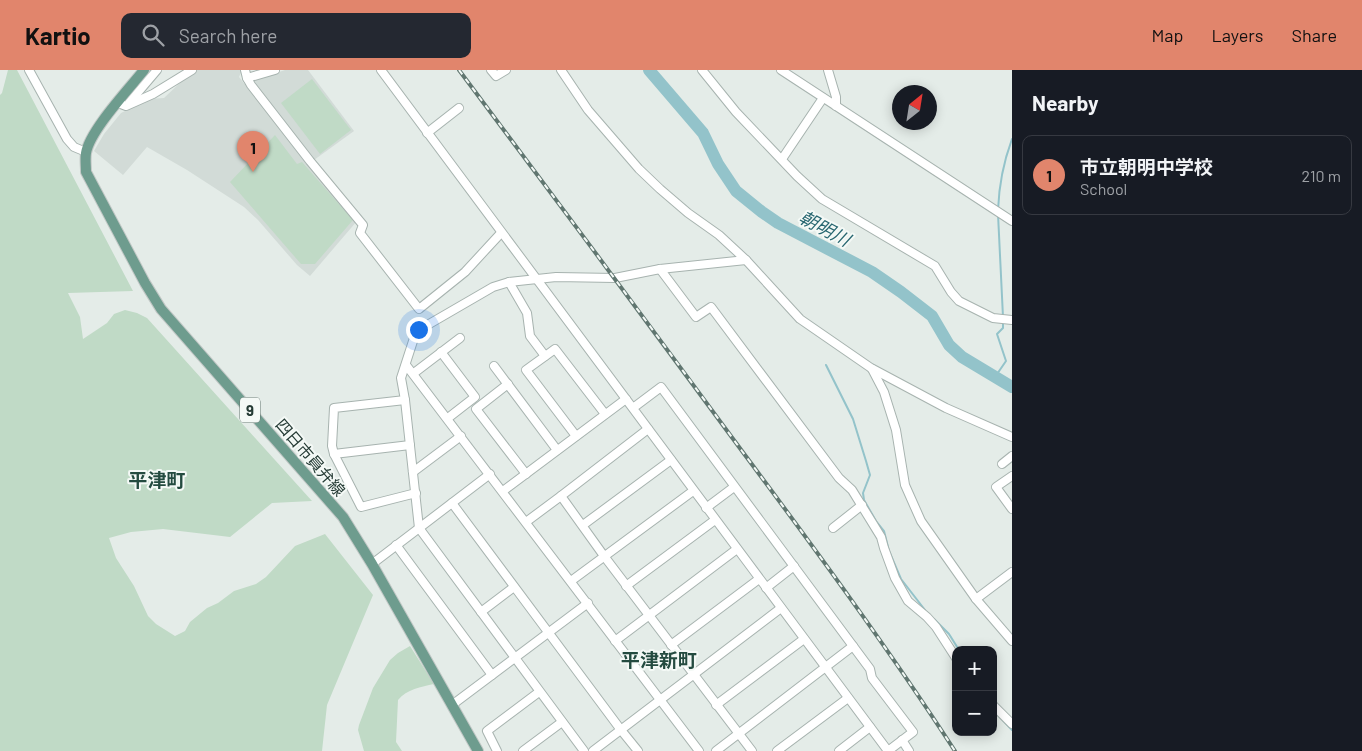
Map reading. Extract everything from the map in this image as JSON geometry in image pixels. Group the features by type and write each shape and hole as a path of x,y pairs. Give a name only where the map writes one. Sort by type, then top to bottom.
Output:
{"main road":[{"path":"86,152 100,125 122,104 144,70"},
{"name":"四日市員弁線","path":"86,152 86,172 145,283 161,309 343,517 372,564 478,751"}],"street":[{"path":"29,70 67,139 74,147 86,152"},
{"path":"122,104 157,70"},
{"path":"122,104 153,94 192,70"},
{"path":"275,70 246,74 251,86 363,224 360,233 419,310 465,272 501,233"},
{"path":"381,70 888,751 913,732 872,678 870,669 661,387 633,408"},
{"path":"491,70 496,76 506,70"},
{"path":"561,70 588,110 640,169 667,195 719,235 746,260 800,319 871,368 946,408 1012,438"},
{"path":"702,70 736,112 822,199 935,266 959,301 993,318 1012,320"},
{"path":"781,70 1012,221"},
{"path":"828,70 836,97 836,106"},
{"path":"782,159 823,98"},
{"path":"427,133 459,108"},
{"path":"584,751 419,528 402,378 412,343 420,331 493,288 509,282 556,277 615,278 660,269 746,260"},
{"path":"660,269 696,317 711,306 839,478 852,490 881,537 895,578 903,593 908,601 936,627 952,652"},
{"path":"509,282 527,313 530,336 544,356"},
{"path":"414,373 460,338"},
{"path":"576,436 526,370 544,356 555,348 605,414"},
{"path":"441,352 475,397 448,418"},
{"path":"406,365 462,436 698,751"},
{"path":"494,366 558,450"},
{"path":"871,368 884,392 896,430 905,485 921,521 976,599 1012,641"},
{"path":"508,384 476,409 526,474"},
{"path":"503,491 626,399"},
{"path":"405,400 334,408 332,446 334,454 362,508 416,493"},
{"path":"526,522 648,429"},
{"path":"413,472 462,436"},
{"path":"334,454 410,444"},
{"path":"1002,464 1012,456"},
{"path":"583,525 671,460"},
{"path":"372,564 490,474"},
{"path":"1012,476 996,487 1012,509"},
{"path":"706,508 734,486"},
{"path":"571,581 693,491"},
{"path":"561,496 626,586 752,751"},
{"path":"452,503 548,634 638,751"},
{"path":"833,528 862,505"},
{"path":"626,586 715,520"},
{"path":"396,545 492,675"},
{"path":"615,641 737,549"},
{"path":"766,588 794,566"},
{"path":"976,599 1012,572"},
{"path":"671,645 759,579"},
{"path":"480,612 514,587"},
{"path":"452,705 588,603"},
{"path":"593,751 781,608"},
{"path":"716,705 804,639"},
{"path":"716,751 853,646"},
{"path":"498,751 487,731 539,692"},
{"path":"777,751 848,698"},
{"path":"997,708 1012,724"},
{"path":"523,751 562,722"},
{"path":"839,751 870,727"},
{"path":"902,740 910,751"}],"shaded area":[{"path":"197,70 242,70 239,77 319,178 357,221 310,276 297,265 258,220 244,207 187,170 147,147 123,175 94,151 104,134 121,113 149,99 164,98 185,78"},
{"path":"285,70 308,70 354,131 314,160 255,84 255,80"}],"green space":[{"path":"8,70 17,70 133,291 68,293 80,317 83,339 107,323 114,314 125,310 147,318 312,501 272,503 230,537 163,529 131,532 109,538 116,558 134,586 148,616 156,624 175,636 185,631 190,622 207,608 218,603 234,591 256,584 266,577 295,546 325,534 373,595 327,705 322,751 0,751 0,95"},
{"path":"312,79 351,130 320,154 281,103"},
{"path":"275,135 297,164 302,162 353,220 315,264 301,264 230,182"},
{"path":"410,646 434,684 410,691 398,700 396,742 402,751 364,751 358,730 373,688 390,660"}],"waterway":[{"name":"朝明川","path":"649,70 703,133 718,164 736,191 778,223 872,272 901,292 932,316 949,345 962,357 1012,387"},
{"path":"998,210 1002,174 1012,139"},
{"path":"998,214 1003,317"},
{"path":"995,377 1006,361 997,334 1003,328 1003,322"},
{"path":"826,365 853,419 870,475 863,493 864,500 884,531 889,551 901,579 925,610"},
{"path":"934,619 949,634 956,646"},
{"path":"998,715 1012,730"}],"railway":[{"path":"459,70 824,562 904,674 955,751"}],"place":[{"name":"市立朝明中学校","path":"253,172"}],"district":[{"name":"平津町","path":"157,479"},
{"name":"平津新町","path":"659,659"}]}
